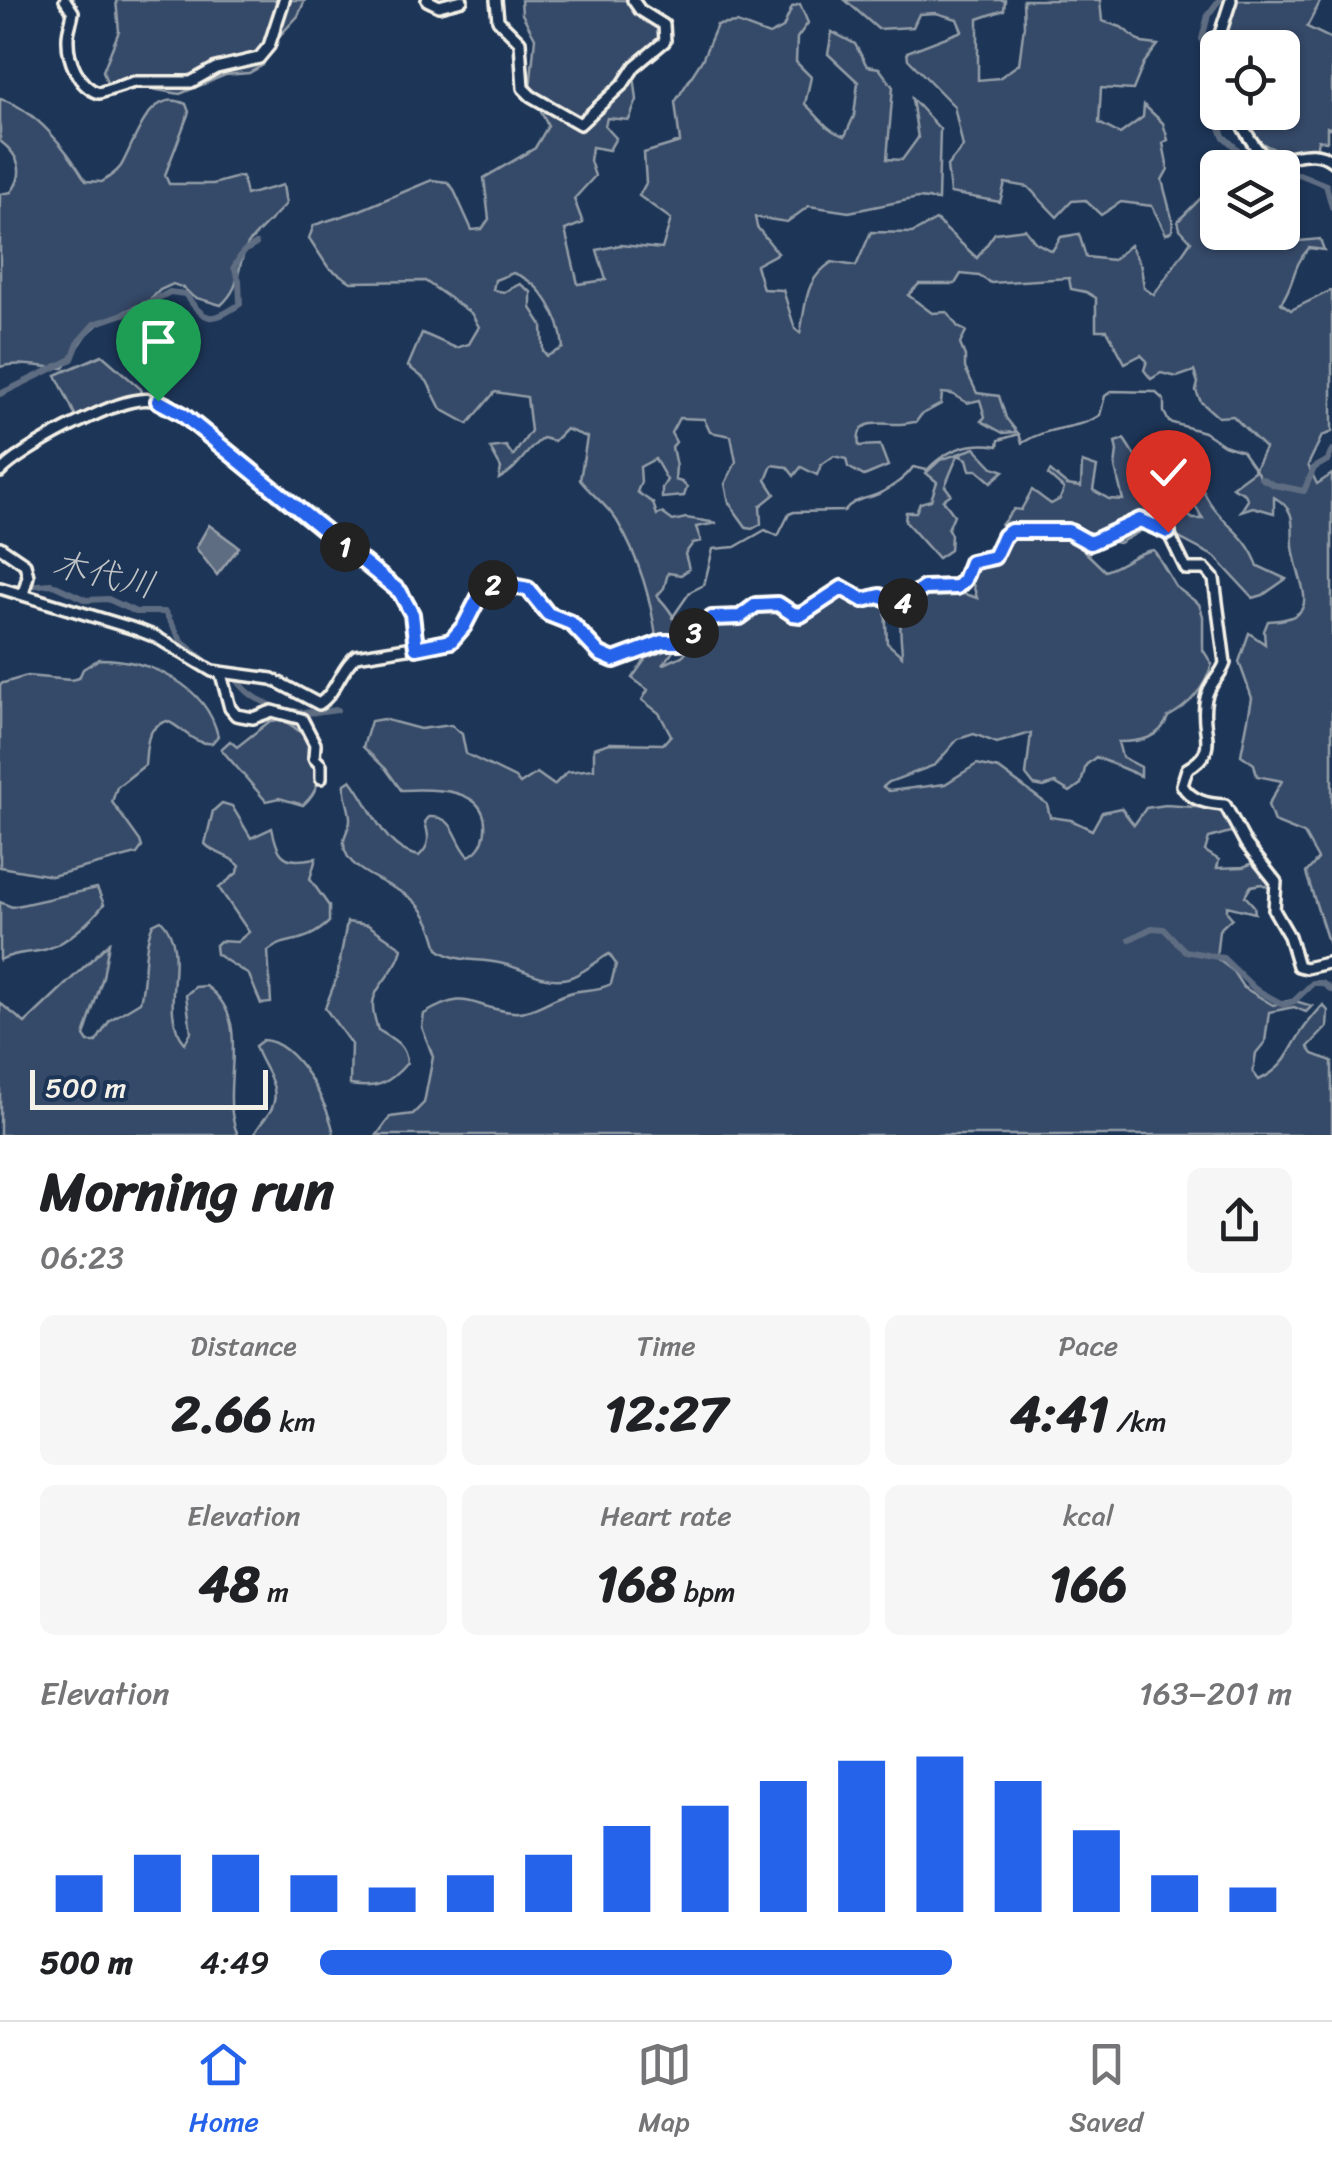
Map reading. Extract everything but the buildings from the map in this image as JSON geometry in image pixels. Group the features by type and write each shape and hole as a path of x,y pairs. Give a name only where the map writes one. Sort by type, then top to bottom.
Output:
{"main road":[{"path":"65,0 73,12 68,36 72,62 85,87 99,93 134,82 191,82 216,68 259,58 268,46 284,0"},
{"path":"427,0 439,6 462,0"},
{"path":"496,0 498,20 520,42 523,88 580,124 665,40 664,24 640,10 633,0"},
{"path":"1222,30 1231,0"},
{"path":"1246,130 1260,153 1270,158 1302,153 1323,155 1332,161"},
{"path":"2,467 35,446 122,404 152,399 170,405 400,592 412,614 416,648"},
{"path":"0,588 151,634 230,675 272,678 320,704 356,656 445,644 456,637 482,591 492,585 528,589 546,612 574,625 600,654 620,660 663,642 681,642 712,618 740,617 756,605 778,604 801,615 842,588 863,600 880,596 898,606 924,588 957,587 971,562 994,557 1004,536 1011,531 1068,531 1090,543 1144,520 1168,532 1186,569 1205,569 1214,579 1225,663 1205,700 1203,719 1208,751 1199,763 1184,772 1184,790 1206,804 1225,805 1230,810 1246,844 1276,882 1274,910 1291,940 1295,963 1306,968 1332,962"},
{"path":"0,547 22,560 27,579 23,593"},
{"path":"230,675 230,708 236,715 253,718 272,711 302,719 314,744 314,758 321,764 321,778"}],"shaded area":[{"path":"116,0 305,0 298,16 272,44 263,65 249,73 225,75 180,94 140,87 109,90 103,71 119,31"},
{"path":"521,0 628,0 642,16 661,28 663,49 647,64 633,67 637,100 629,120 607,118 605,126 616,138 609,150 592,147 590,161 595,176 574,199 583,223 565,230 578,284 606,280 597,250 620,245 662,249 671,219 639,196 646,183 644,153 680,142 675,102 702,60 717,25 737,23 769,35 783,28 792,7 800,4 808,23 797,38 796,62 811,77 805,104 828,127 845,136 854,116 858,82 828,54 832,32 855,44 867,66 879,68 893,87 887,159 902,160 918,138 912,99 940,129 938,200 918,198 849,212 809,206 787,222 755,217 757,227 778,253 756,265 763,289 783,290 795,329 800,333 808,293 823,269 832,262 856,266 871,232 912,233 936,220 977,258 995,233 1025,229 1035,242 1052,251 1061,237 1079,234 1086,257 1113,260 1130,245 1141,266 1144,288 1154,295 1191,241 1178,221 1200,199 1200,250 1300,250 1300,241 1320,239 1324,250 1309,248 1281,303 1291,310 1332,290 1332,432 1322,436 1308,465 1317,484 1332,474 1332,954 1306,873 1318,859 1304,834 1274,822 1268,805 1282,781 1257,776 1254,764 1241,755 1252,698 1239,662 1249,633 1265,644 1268,621 1297,615 1304,600 1288,509 1274,497 1274,513 1253,507 1241,511 1248,500 1232,487 1254,471 1265,448 1233,416 1218,417 1201,402 1194,371 1177,377 1161,373 1151,379 1144,370 1147,361 1141,355 1125,363 1107,330 1096,330 1096,298 1071,289 1069,278 991,283 979,276 961,274 955,284 919,284 908,295 932,313 947,312 966,331 960,344 965,368 977,393 999,396 1006,418 1017,432 1003,433 981,421 985,417 980,400 967,403 942,393 941,404 916,422 871,424 861,430 859,446 880,445 888,466 864,476 848,467 846,459 834,456 821,465 817,475 801,467 794,476 787,467 772,465 766,480 775,494 760,506 761,524 752,529 747,528 729,503 725,484 736,462 731,436 710,432 704,419 679,418 671,433 676,442 672,447 675,480 687,487 684,496 662,498 667,480 655,459 640,467 637,492 653,503 657,515 662,513 673,521 686,518 717,523 696,527 701,541 693,543 685,554 689,569 681,575 668,573 657,596 678,630 675,647 662,665 682,656 720,618 739,622 756,611 770,608 802,623 843,593 862,605 885,604 887,643 902,656 900,624 907,605 935,593 977,598 969,571 975,562 995,559 1011,535 1070,537 1105,571 1154,550 1176,587 1199,604 1203,650 1212,664 1196,695 1168,717 1154,735 1118,742 1122,757 1141,767 1141,776 1096,757 1086,765 1081,784 1070,792 1055,783 1034,785 1026,775 1031,733 997,743 974,734 958,739 935,765 883,787 889,791 945,784 977,764 999,769 1047,804 1050,817 1071,820 1092,830 1102,812 1121,808 1134,825 1146,808 1166,805 1223,809 1236,835 1230,832 1209,838 1205,851 1219,860 1217,868 1256,862 1273,890 1262,884 1251,886 1245,896 1255,913 1227,906 1232,918 1219,930 1216,958 1232,970 1243,987 1273,1005 1292,1000 1312,1006 1306,1012 1294,1007 1269,1012 1265,1042 1256,1053 1253,1072 1259,1080 1281,1065 1323,1005 1328,1011 1327,1027 1308,1047 1313,1054 1332,1061 1332,1135 377,1135 390,1117 413,1114 424,1103 433,1057 422,1027 424,1014 461,1000 498,1010 528,1010 566,994 611,984 616,964 609,954 573,976 550,979 499,963 452,956 438,949 419,906 362,870 346,854 344,841 350,816 345,784 351,780 396,845 419,856 427,844 425,822 429,817 445,820 469,856 483,838 484,815 467,797 455,793 401,790 363,747 371,721 383,719 420,729 451,725 462,734 466,754 520,784 537,773 554,785 567,772 594,769 594,748 610,743 663,744 671,735 659,713 642,700 648,690 632,678 657,643 655,627 643,580 625,536 613,516 580,480 587,437 566,429 554,441 543,438 499,479 501,468 490,448 506,446 513,456 531,431 527,397 495,392 468,424 441,409 427,381 408,366 422,333 456,348 469,344 479,327 471,313 425,281 351,282 328,267 309,238 314,225 432,180 447,182 472,230 482,229 489,219 484,178 535,148 548,126 530,89 535,38 522,14","holes":["513,273 533,284 548,303 563,348 547,356 543,351 542,325 531,308 531,292 520,284 504,292 493,290 495,280"]},
{"path":"845,0 1005,0 1004,10 978,19 978,80 999,78 1019,64 1023,0 1100,0 1102,21 1121,27 1142,43 1158,45 1144,63 1133,90 1101,88 1099,123 1120,134 1143,117 1144,105 1163,123 1168,140 1163,143 1168,169 1162,180 1172,231 1166,234 1152,206 1121,202 1101,215 1085,200 1072,201 1057,217 1028,187 1005,183 1000,202 950,193 947,166 963,147 954,106 908,59 907,52 962,31 957,19 936,13 919,14 913,27 878,29"},
{"path":"1234,0 1321,0 1307,27 1332,39 1332,129 1327,127 1327,141 1318,140 1316,150 1278,150 1262,143 1251,130 1300,130 1300,30 1226,30"},
{"path":"0,99 38,121 86,181 102,182 121,166 152,110 173,101 186,104 189,112 165,175 169,184 213,184 242,176 246,195 283,185 286,204 249,243 233,291 221,305 193,297 173,284 150,300 98,324 64,368 0,367 0,194 11,192 19,171 16,158 0,141"},
{"path":"102,355 141,389 141,396 78,421 56,375"},
{"path":"1124,439 1158,492 1193,519 1203,519 1178,478 1177,460 1184,457 1209,501 1243,540 1258,566 1286,579 1253,598 1215,557 1175,536 1146,528 1119,543 1089,537 1075,528 1002,524 1014,509 1021,510 1032,490 1051,504 1060,499 1064,489 1048,475 1050,471 1067,485 1081,487 1082,462 1097,467 1093,490 1109,499 1123,500 1115,467 1115,442"},
{"path":"975,448 993,467 1004,471 991,482 977,470 970,470 967,459 958,455 945,486 951,494 943,500 954,515 948,529 950,550 938,558 905,521 906,512 916,512 920,503 931,500 937,482 926,473 940,460"},
{"path":"209,525 239,547 217,575 196,548"},
{"path":"99,659 137,664 172,678 201,702 218,736 212,743 205,743 167,721 151,733 145,765 117,787 112,802 140,841 142,847 137,854 52,876 0,867 0,684 27,676 79,678 83,669"},
{"path":"282,720 304,736 317,758 318,782 303,805 279,798 266,801 221,749 230,741 237,747 270,721"},
{"path":"222,803 232,806 251,838 272,828 277,847 285,857 316,858 310,879 329,906 329,922 320,930 268,951 271,1003 261,1004 249,975 216,954 215,946 220,941 237,942 249,932 219,888 240,866 205,844 213,811"},
{"path":"97,888 104,904 71,936 47,949 0,960 0,902 12,907"},
{"path":"161,920 174,948 173,1014 185,1043 191,1032 186,995 195,987 206,986 221,1001 229,1018 233,1036 232,1116 238,1135 0,1135 0,1003 25,1023 109,943 103,977 84,1036 88,1042 96,1042 110,1020 140,1002 150,933 153,924"},
{"path":"347,922 368,925 402,948 373,1006 378,1030 394,1039 407,1063 394,1076 375,1085 350,1085 351,1044 325,1008 337,977"},
{"path":"263,1040 276,1043 299,1063 326,1108 334,1135 254,1135 274,1100 273,1084 255,1046"}],"waterway":[{"path":"1219,0 1208,15 1202,39 1215,61 1217,73 1210,97 1223,136 1238,150"},
{"path":"1300,174 1326,185 1332,207"},
{"path":"0,394 72,359 79,341 94,324 138,309 170,292 185,294 210,317 230,310 240,304 234,267 243,252 256,244"},
{"path":"672,618 690,592 704,585 713,549 735,547 765,530 778,536 789,514 794,512 844,511 854,502 890,488 913,467 927,470 959,449 998,446 999,440 1019,434 1022,443 1092,420 1100,415 1105,396 1112,391 1155,392 1164,400 1169,422 1204,432 1242,451 1261,478"},
{"path":"1261,478 1304,491 1314,468 1328,460 1332,450"},
{"name":"木代川","path":"0,583 12,587 51,584 86,600 108,599 136,612 165,612 182,642 212,666"},
{"name":"木代川","path":"233,673 252,695 278,708 337,710"},
{"path":"1130,939 1152,928 1164,929 1185,951 1223,958 1255,989 1284,1005 1313,983 1322,983 1332,990"}],"route":[{"path":"158,401 182,414 400,592 412,614 416,648 445,644 456,637 482,591 492,585 528,589 546,612 574,625 600,654 620,660 663,642 684,641 712,618 740,617 756,605 778,604 801,615 842,588 863,600 880,596 898,606 924,588 954,588 964,580 971,562 998,554 1004,536 1011,531 1068,531 1090,543 1140,520 1168,532"}]}
